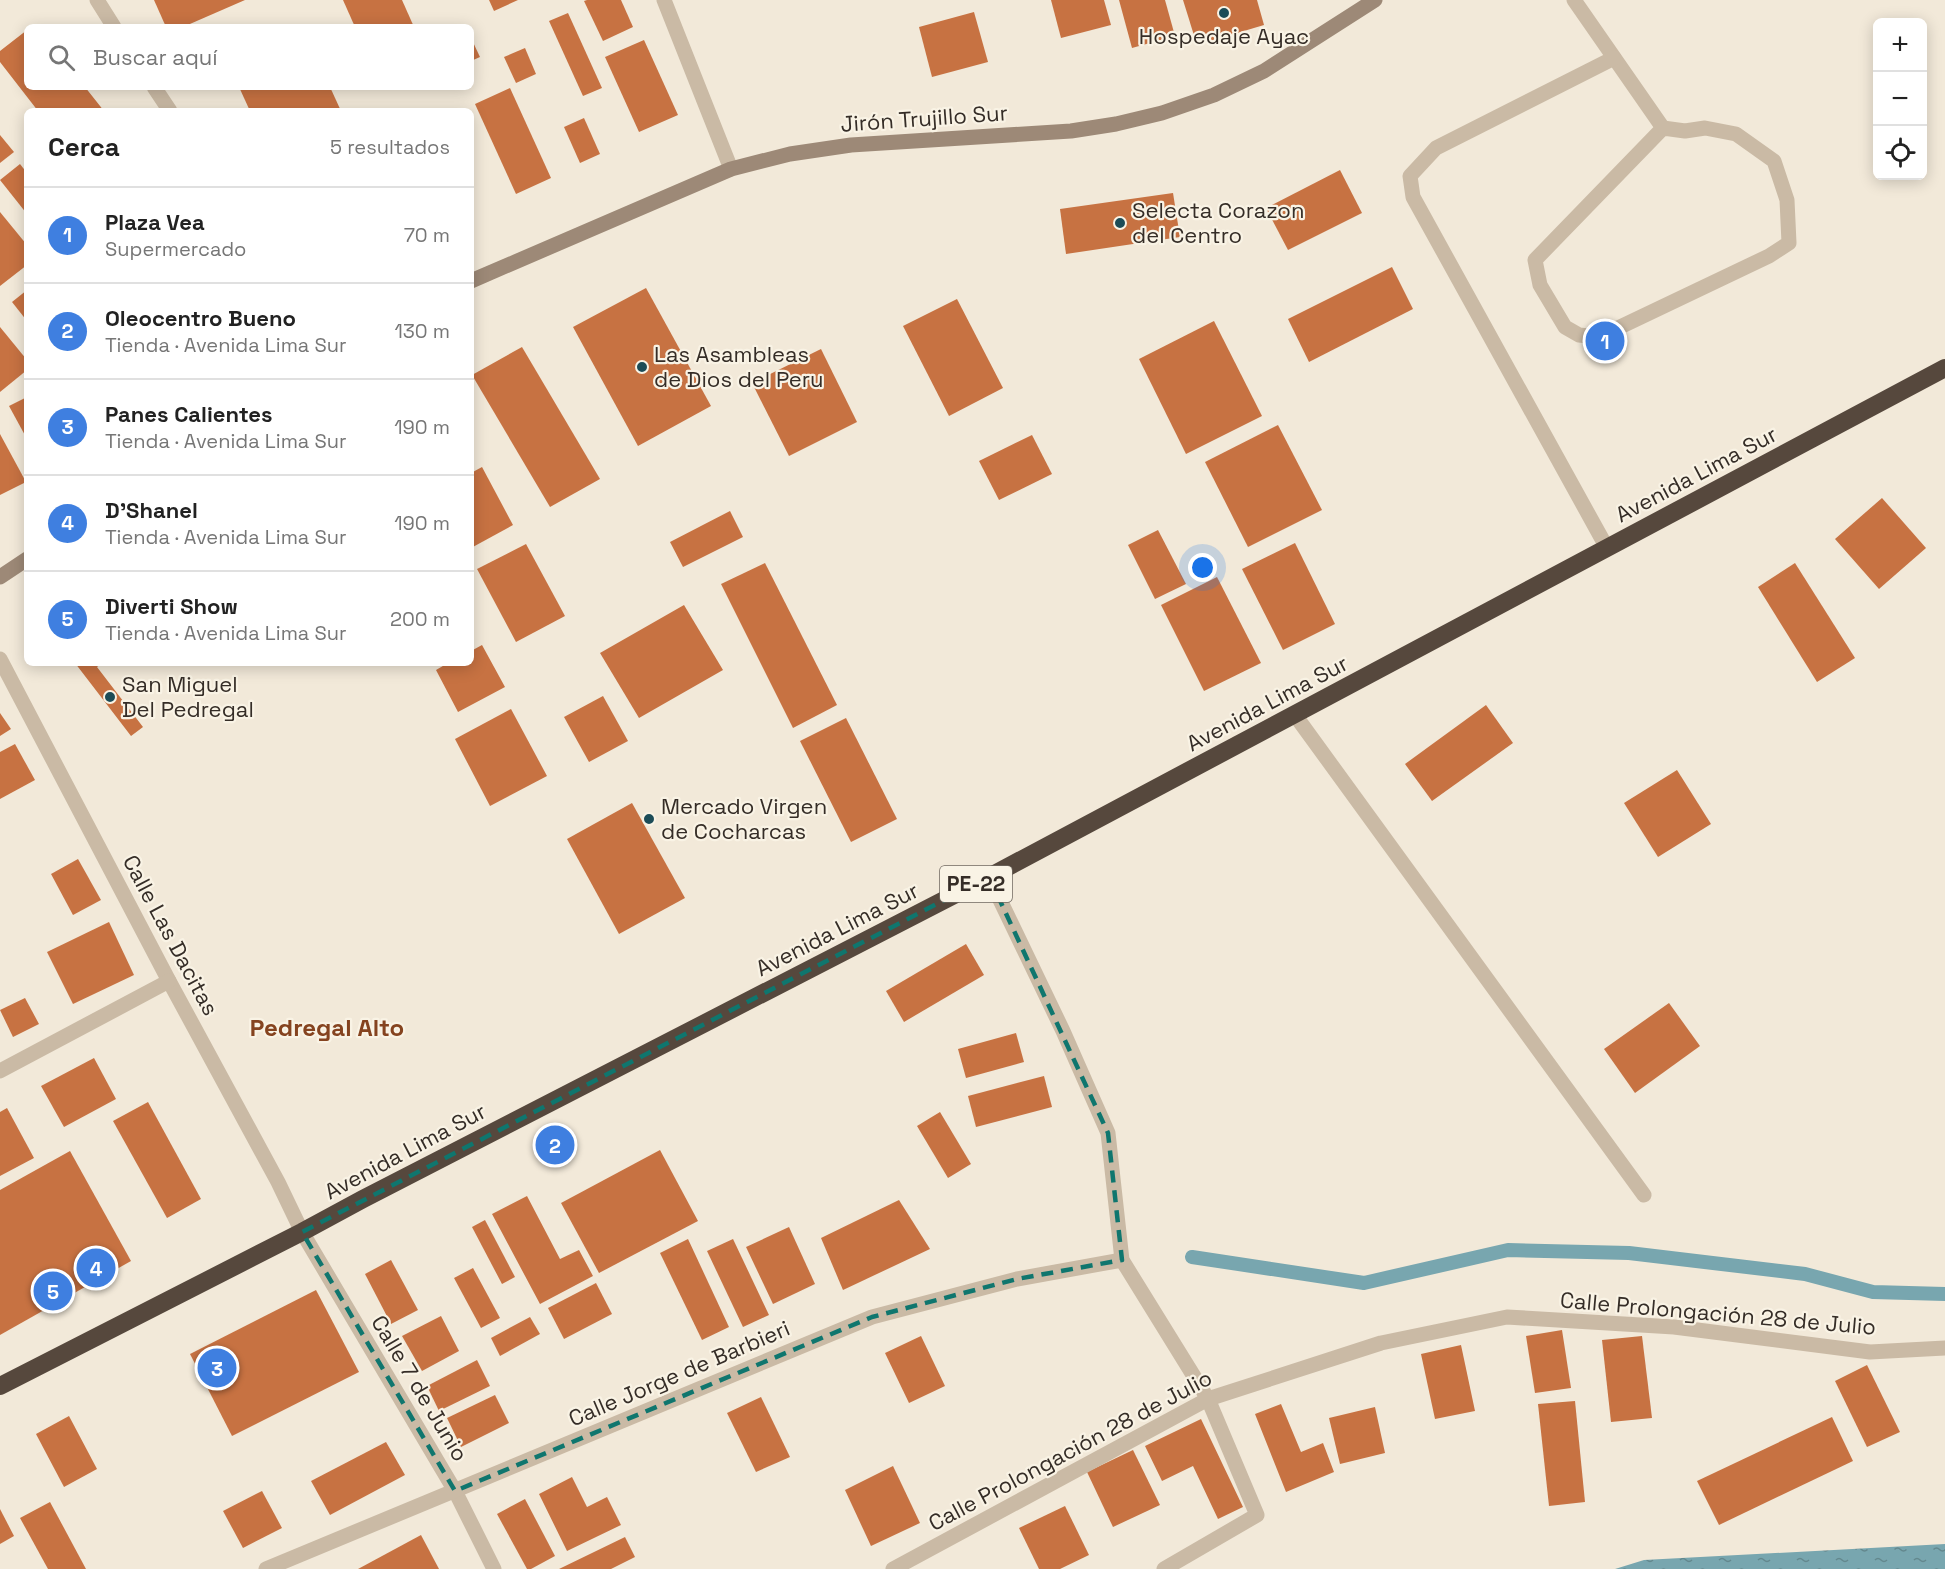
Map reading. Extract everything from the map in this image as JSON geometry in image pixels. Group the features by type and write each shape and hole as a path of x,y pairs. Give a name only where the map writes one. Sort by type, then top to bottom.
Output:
{"highway":[{"name":"Avenida Lima Sur","path":"0,1386 302,1233 363,1199 989,877 1945,368"}],"street":[{"path":"97,0 112,24"},
{"path":"664,0 731,169"},
{"name":"Jirón Trujillo Sur","path":"474,280 731,169 790,154 851,145 1071,130 1116,124 1162,113 1214,95 1264,71 1375,0"},
{"path":"1574,0 1663,128 1686,131 1705,128 1736,134 1774,161 1787,200 1789,243 1769,256 1599,337 1580,335 1566,327 1550,302 1540,285 1535,260 1663,128"},
{"path":"1607,548 1413,197 1410,176 1436,148 1614,58"},
{"path":"156,90 168,108"},
{"path":"0,577 24,560"},
{"name":"Calle Las Dacitas","path":"0,659 169,981 278,1182 302,1233"},
{"path":"1295,715 1644,1195"},
{"path":"989,877 1063,1031 1108,1133 1122,1260 1208,1399 1257,1515 1164,1569"},
{"path":"0,1071 169,981"},
{"name":"Calle 7 de Junio","path":"302,1233 455,1491 495,1569"},
{"name":"Calle Jorge de Barbieri","path":"266,1569 872,1317 1017,1279 1122,1260"},
{"name":"Calle Prolongación 28 de Julio","path":"893,1569 1208,1399 1382,1343 1507,1317 1674,1328 1870,1352 1945,1348"}],"highlighted area":[{"path":"989,877 1108,1133 1122,1260 1017,1279 872,1317 455,1491 302,1232"}],"water":[{"path":"1945,1544 1945,1569 1615,1569 1644,1560"}],"building":[{"path":"154,0 245,0 190,24 165,24"},
{"path":"343,0 402,0 413,24 354,24"},
{"path":"489,0 518,0 494,11"},
{"path":"621,0 633,27 603,41 584,1"},
{"path":"1051,0 1104,0 1111,25 1061,38"},
{"path":"1119,0 1165,0 1175,36 1132,48"},
{"name":"Hospedaje Ayac","path":"1183,0 1257,0 1264,25 1197,45"},
{"path":"974,12 988,62 932,77 919,27"},
{"path":"568,13 602,88 583,96 549,21"},
{"path":"24,32 24,90 87,90 102,108 36,108 0,62 0,51"},
{"path":"644,40 678,115 639,132 605,57"},
{"path":"474,44 480,57 474,60"},
{"path":"525,48 536,74 516,83 504,57"},
{"path":"510,88 551,178 516,194 475,104"},
{"path":"240,90 331,90 340,108 249,108"},
{"path":"584,118 600,154 580,163 564,127"},
{"path":"0,135 14,152 0,163"},
{"path":"20,164 24,169 24,210 0,180"},
{"path":"1340,170 1362,213 1288,250 1266,208"},
{"name":"Selecta Corazon del Centro","path":"1173,193 1180,237 1066,254 1060,209"},
{"path":"0,212 24,241 24,267 0,286"},
{"path":"1392,267 1413,309 1309,362 1288,319"},
{"name":"Las Asambleas de Dios del Peru","path":"646,288 711,406 638,446 573,327"},
{"path":"24,292 24,317 12,302"},
{"path":"957,299 1003,388 949,416 903,326"},
{"path":"1214,321 1262,416 1186,454 1139,359"},
{"path":"0,327 24,356 24,372 0,392"},
{"path":"522,347 600,479 550,507 474,378 474,374"},
{"path":"821,349 857,422 789,456 752,383"},
{"path":"24,398 24,434 9,406"},
{"path":"1278,425 1322,510 1248,547 1205,462"},
{"path":"0,434 24,478 24,483 0,495"},
{"path":"1032,435 1052,474 999,500 979,461"},
{"path":"482,467 513,525 474,546 474,471"},
{"path":"1882,498 1926,548 1879,589 1835,539"},
{"path":"730,511 743,537 683,567 670,542"},
{"path":"1158,530 1186,584 1155,599 1128,545"},
{"path":"1295,543 1335,624 1283,650 1242,569"},
{"path":"526,544 565,616 516,642 477,569"},
{"path":"765,563 837,705 793,728 721,584"},
{"path":"1795,563 1855,658 1817,682 1758,587"},
{"path":"1217,577 1261,663 1204,691 1161,605"},
{"path":"684,605 723,670 639,718 600,653"},
{"path":"482,645 505,687 458,712 436,670 443,666 474,666 474,649"},
{"name":"San Miguel Del Pedregal","path":"77,666 98,666 143,727 131,736"},
{"path":"603,696 628,741 589,762 564,717"},
{"path":"1486,705 1513,743 1432,801 1405,764"},
{"path":"511,709 547,776 490,806 455,739"},
{"path":"0,713 11,729 0,736"},
{"path":"846,718 897,819 851,842 800,741"},
{"path":"15,744 35,780 0,799 0,752"},
{"path":"1677,770 1711,824 1658,857 1624,803"},
{"path":"632,803 685,898 619,934 567,839"},
{"path":"78,859 101,900 73,915 51,874"},
{"path":"109,922 134,975 73,1004 47,952"},
{"path":"966,944 984,975 904,1022 886,991"},
{"path":"25,998 39,1024 13,1037 0,1010"},
{"path":"1669,1003 1700,1046 1635,1093 1604,1049"},
{"path":"1016,1033 1024,1062 966,1078 958,1049"},
{"path":"94,1058 116,1099 64,1127 41,1086"},
{"path":"1044,1076 1052,1107 976,1127 968,1096"},
{"path":"148,1102 201,1199 167,1218 113,1121"},
{"path":"7,1108 34,1158 0,1176 0,1112"},
{"path":"940,1112 971,1164 948,1178 917,1126"},
{"path":"660,1150 698,1221 599,1273 561,1203"},
{"path":"70,1151 131,1261 0,1335 0,1190"},
{"path":"527,1196 560,1259 579,1250 593,1276 540,1304 492,1214"},
{"path":"899,1200 930,1249 843,1290 821,1238"},
{"path":"485,1220 515,1277 502,1284 472,1227"},
{"path":"789,1227 815,1284 773,1304 746,1247"},
{"path":"688,1239 729,1327 702,1340 660,1253"},
{"path":"733,1239 769,1315 743,1327 707,1251"},
{"path":"391,1260 418,1310 391,1324 365,1274"},
{"path":"473,1268 500,1318 481,1328 454,1278"},
{"path":"596,1283 612,1314 564,1339 548,1308"},
{"path":"316,1290 359,1372 232,1436 190,1354"},
{"path":"441,1316 459,1351 422,1371 402,1336"},
{"path":"530,1317 540,1334 500,1356 491,1338"},
{"path":"1562,1330 1571,1388 1535,1393 1526,1336"},
{"path":"921,1336 945,1386 909,1403 885,1353"},
{"path":"1642,1336 1652,1418 1611,1422 1602,1340"},
{"path":"1461,1345 1475,1411 1435,1419 1421,1354"},
{"path":"477,1360 490,1386 439,1411 427,1386"},
{"path":"1867,1365 1900,1432 1867,1447 1835,1381"},
{"path":"495,1395 509,1423 461,1447 447,1418"},
{"path":"761,1397 790,1457 756,1472 727,1413"},
{"path":"1575,1401 1585,1502 1549,1506 1538,1404"},
{"path":"1281,1404 1301,1452 1323,1443 1334,1472 1286,1492 1255,1414"},
{"path":"1375,1407 1385,1453 1340,1464 1329,1418"},
{"path":"69,1416 97,1469 64,1487 36,1434"},
{"path":"1832,1417 1853,1461 1719,1525 1697,1481"},
{"path":"1201,1419 1243,1507 1218,1519 1193,1466 1162,1481 1145,1446"},
{"path":"386,1442 405,1475 330,1515 311,1481"},
{"path":"1133,1450 1160,1505 1113,1527 1087,1472"},
{"path":"893,1466 920,1523 871,1546 845,1490"},
{"path":"572,1477 587,1507 607,1497 621,1525 567,1551 539,1494"},
{"path":"262,1491 282,1528 243,1548 223,1511"},
{"path":"525,1499 555,1556 531,1569 527,1569 497,1514"},
{"path":"50,1502 86,1569 48,1569 20,1518"},
{"path":"1065,1506 1089,1555 1060,1569 1039,1569 1019,1528"},
{"path":"0,1509 14,1536 0,1544"},
{"path":"421,1535 439,1569 358,1569"},
{"path":"625,1537 635,1557 611,1569 559,1569"}],"waterway":[{"path":"1192,1257 1364,1283 1508,1250 1629,1253 1805,1274 1873,1292 1945,1294"}],"place":[{"name":"Hospedaje Ayac","path":"1224,13"},
{"name":"Selecta Corazon del Centro","path":"1120,223"},
{"name":"Plaza Vea","path":"1605,341"},
{"name":"Las Asambleas de Dios del Peru","path":"642,367"},
{"name":"San Miguel Del Pedregal","path":"110,697"},
{"name":"Mercado Virgen de Cocharcas","path":"649,819"},
{"name":"Oleocentro Bueno","path":"555,1145"},
{"name":"D'Shanel","path":"96,1268"},
{"name":"Diverti Show","path":"53,1291"},
{"name":"Panes Calientes","path":"217,1368"}],"district":[{"name":"Pedregal Alto","path":"327,1028"}]}
